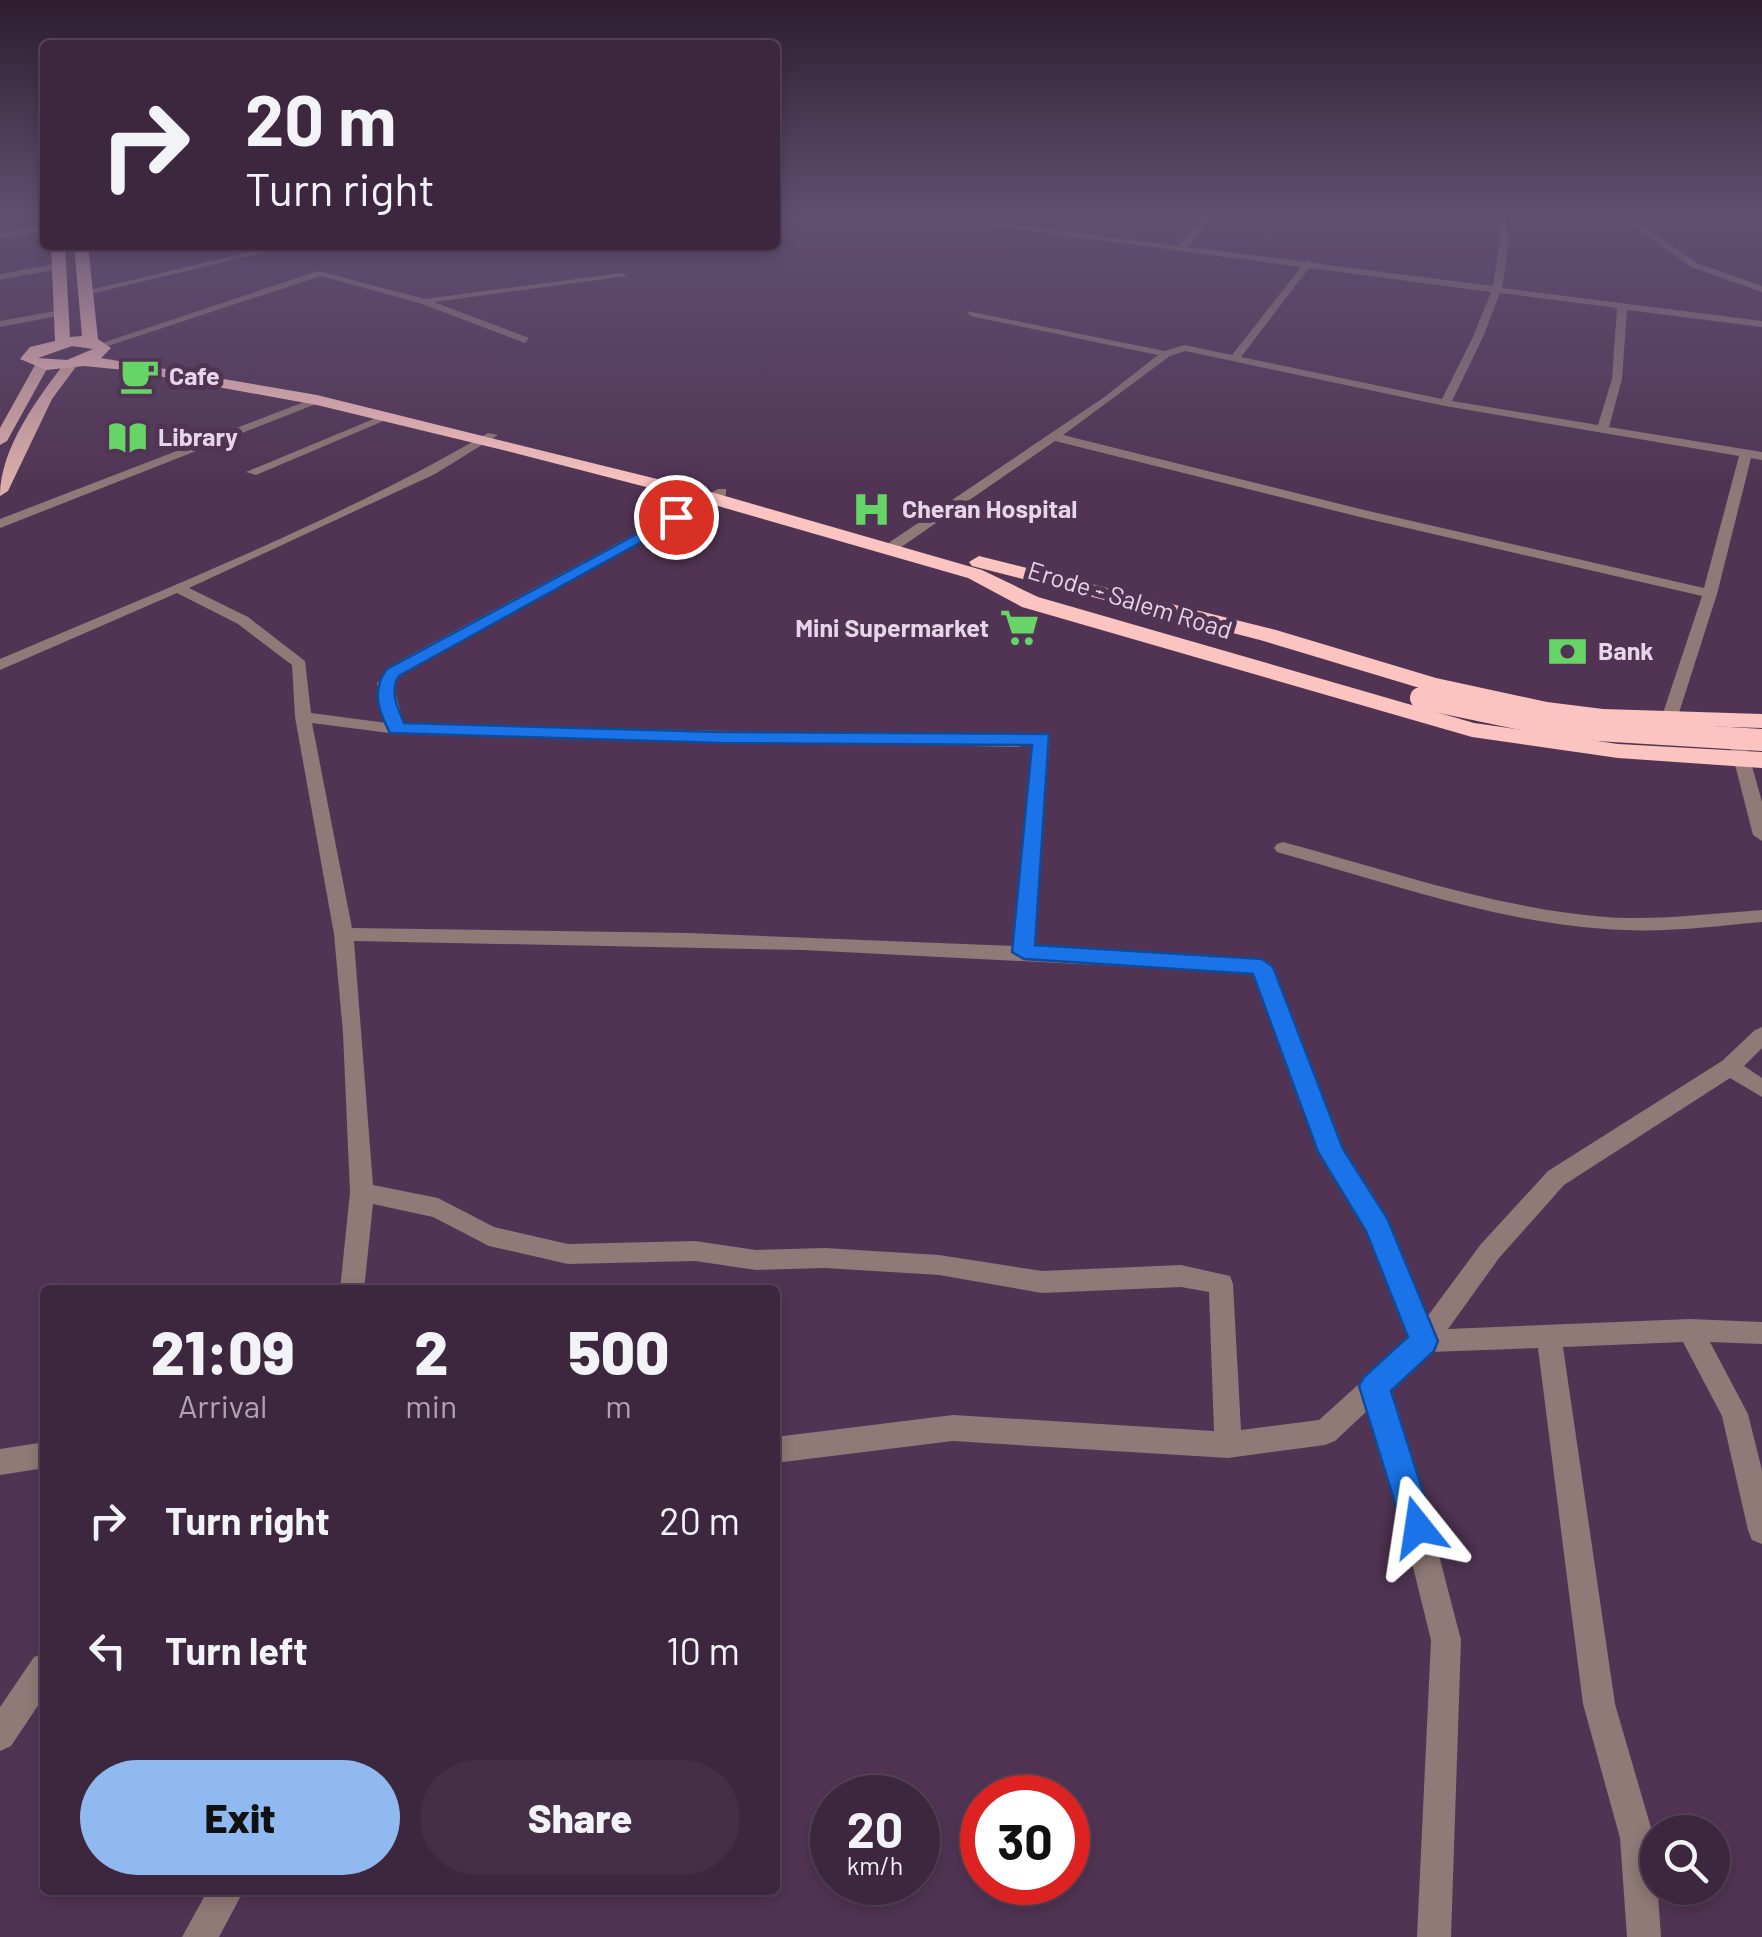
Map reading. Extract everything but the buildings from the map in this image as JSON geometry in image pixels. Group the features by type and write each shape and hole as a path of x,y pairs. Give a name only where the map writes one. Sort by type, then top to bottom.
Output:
{"highway":[{"path":"60,307 63,342"},
{"path":"87,307 89,352"},
{"path":"63,342 89,352 40,371 30,362 31,353 63,342"},
{"name":"Erode - Salem Road","path":"89,352 124,365 317,400 488,438"},
{"name":"Erode - Salem Road","path":"89,352 326,395 894,545 1268,635 1430,684 1547,709 1669,719 1762,721"},
{"name":"Erode - Salem Road","path":"894,545 975,574 1030,602 1472,730 1680,757 1753,759"},
{"path":"975,574 1422,698 1564,728 1762,740"}],"main road":[{"path":"2,483 46,398 89,352"},
{"path":"0,441 40,371"}],"street":[{"path":"89,352 218,307"},
{"path":"439,307 525,340"},
{"path":"1236,356 1274,307"},
{"path":"1446,403 1480,336 1490,307"},
{"path":"1603,429 1617,379 1622,307"},
{"path":"1640,307 1762,324"},
{"path":"0,324 60,313"},
{"path":"970,313 1166,354"},
{"path":"894,545 1055,437 1166,354 1184,348 1446,403 1754,455 1669,719 1680,757"},
{"path":"0,524 317,400"},
{"path":"252,472 387,418"},
{"path":"1055,437 1710,594"},
{"path":"0,664 179,589 431,471 488,438"},
{"path":"396,729 385,683 406,663 716,495"},
{"path":"179,589 224,606 272,638 300,664 303,717 344,934 362,1192 353,1285"},
{"path":"303,717 396,729 720,738 1018,742 1042,738 1024,952"},
{"path":"1730,721 1753,759 1762,835"},
{"path":"1283,848 1493,902 1596,921 1628,924 1762,916"},
{"path":"344,934 636,936 1024,952 1262,967 1331,1152 1378,1226 1424,1341"},
{"path":"780,1449 953,1428 1228,1445 1325,1432 1424,1341 1490,1252 1556,1178 1730,1066 1762,1035"},
{"path":"1730,1066 1762,1089"},
{"path":"362,1192 438,1208 489,1236 568,1254 695,1251 756,1260 825,1258 940,1264 1042,1282 1180,1276 1221,1284 1228,1445"},
{"path":"1424,1341 1690,1330 1762,1333"},
{"path":"1690,1330 1735,1414 1762,1530"},
{"path":"1549,1336 1599,1704 1637,1838 1644,1937"},
{"path":"1374,1386 1408,1490 1446,1640 1434,1937"},
{"path":"0,1462 40,1456"},
{"path":"0,1735 40,1675"},
{"path":"199,1937 223,1895"}],"place":[{"name":"Cafe","path":"139,376"},
{"name":"Library","path":"128,437"},
{"name":"Cheran Hospital","path":"872,509"},
{"name":"Mini Supermarket","path":"1019,628"},
{"name":"Bank","path":"1568,651"}],"route":[{"path":"676,517 393,672 385,683 385,696 396,729 720,738 1018,742 1042,738 1024,952 1262,967 1331,1152 1378,1226 1424,1341 1374,1386 1418,1527"}]}
